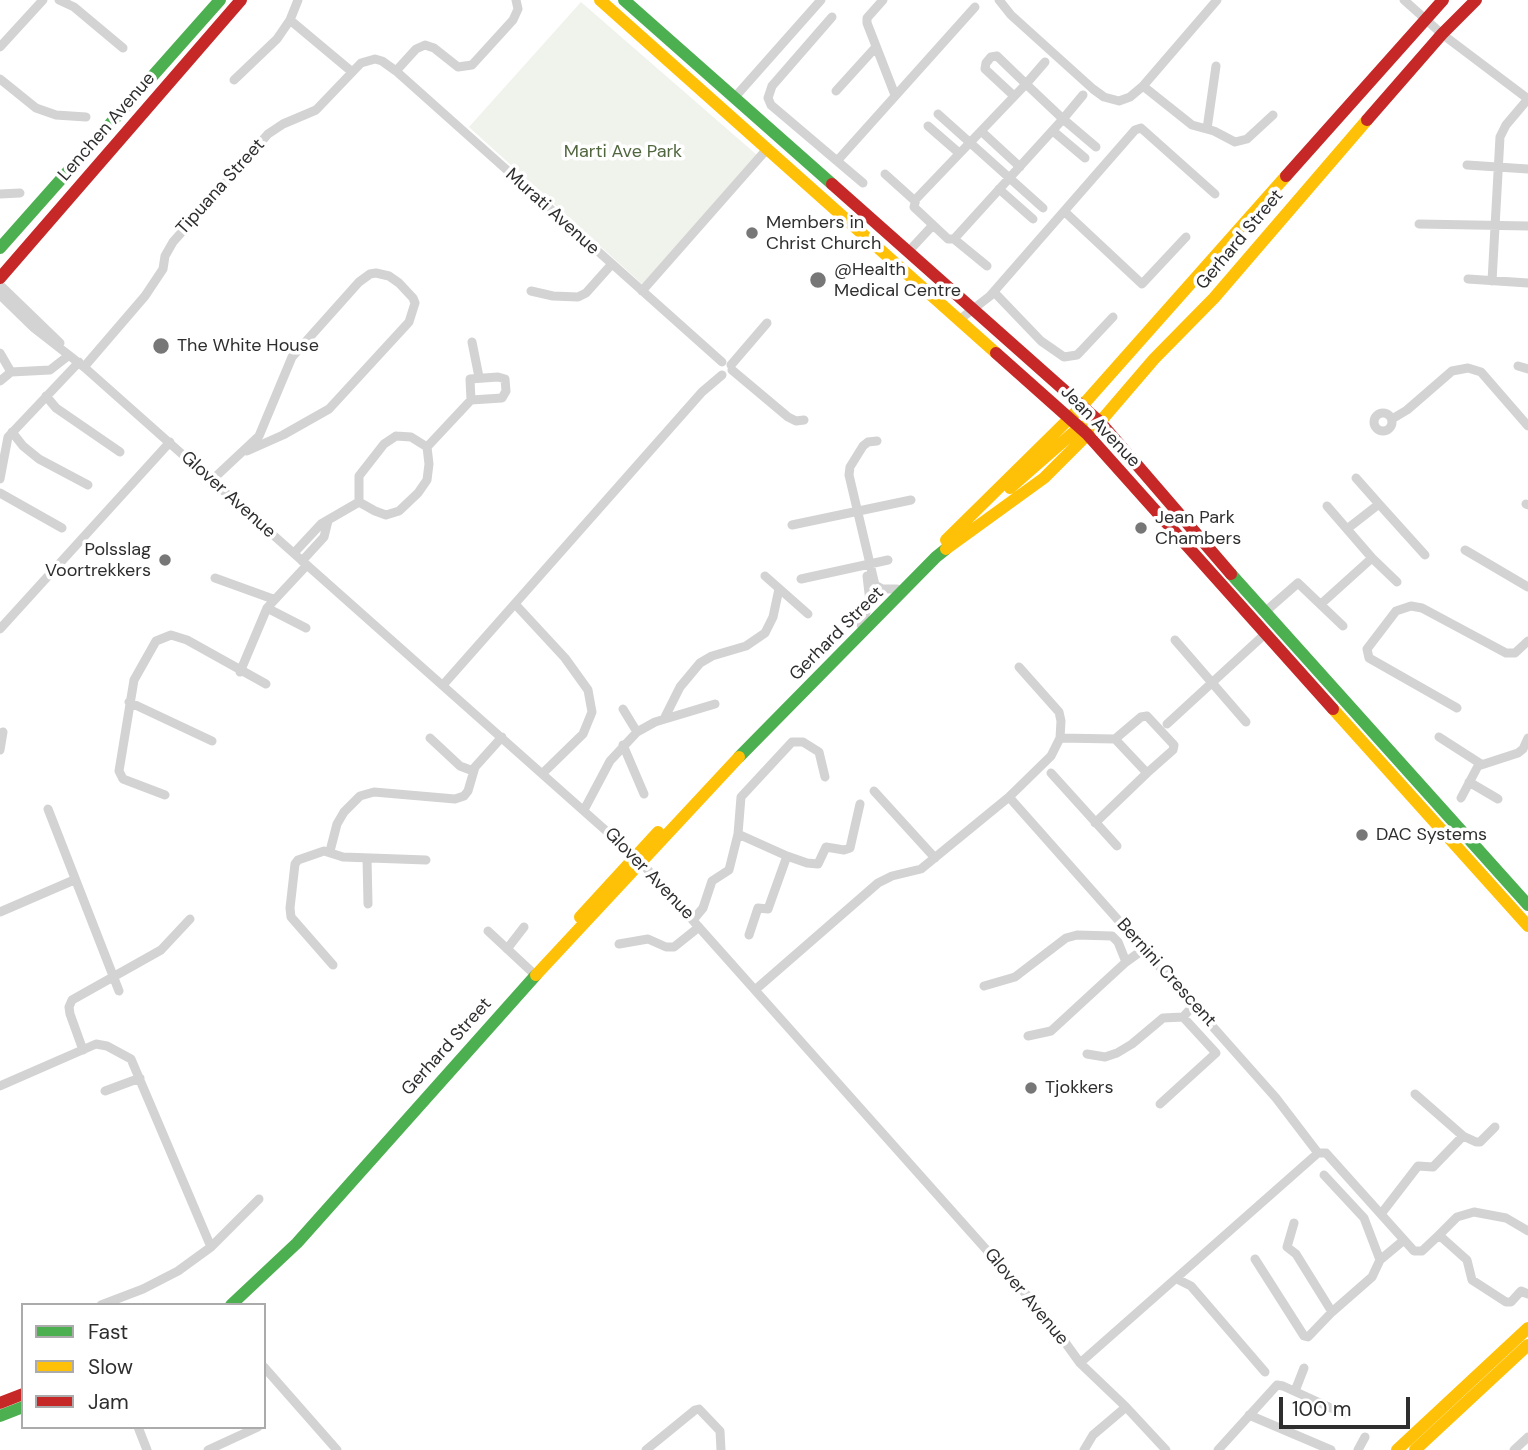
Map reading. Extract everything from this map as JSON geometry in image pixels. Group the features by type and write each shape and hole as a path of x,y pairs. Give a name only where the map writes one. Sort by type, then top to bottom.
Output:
{"street":[{"path":"0,47 43,0"},
{"path":"60,0 74,7 122,48"},
{"name":"Lenchen Avenue","path":"0,248 220,0"},
{"name":"Lenchen Avenue","path":"0,278 241,0"},
{"path":"234,80 282,34 298,0"},
{"path":"290,20 351,71 361,63 375,59 396,71 416,49 425,45 434,48 458,67 472,65 513,20 518,9 516,0"},
{"name":"Jean Avenue","path":"600,0 1071,418 1528,926"},
{"name":"Jean Avenue","path":"624,0 1100,422 1217,558 1528,905"},
{"path":"735,97 821,0"},
{"path":"883,0 867,19 875,48 895,95"},
{"path":"999,0 1036,38 1112,101 1125,100 1143,86 1217,0"},
{"path":"1404,0 1443,34 1528,99 1502,133 1492,281"},
{"name":"Gerhard Street","path":"225,1303 292,1242 532,972 638,859 897,589 1082,407 1443,0"},
{"name":"Gerhard Street","path":"234,1303 297,1243 638,859 936,557 1044,478 1084,431 1100,422 1154,359 1214,298 1443,34 1476,0"},
{"path":"837,161 975,7"},
{"path":"832,17 772,86 768,98 771,105 863,183"},
{"path":"836,91 875,48"},
{"path":"1014,96 985,69 991,57 997,56 1096,147"},
{"path":"987,266 954,239 948,239 915,208 915,201 1045,62"},
{"path":"1207,129 1216,66"},
{"name":"Tipuana Street","path":"12,432 76,361 145,296 163,269 165,256 173,242 262,141 283,124 321,106 351,71"},
{"name":"Murati Avenue","path":"396,71 727,369 788,416 796,421 804,420"},
{"path":"0,79 36,108 57,115 86,117"},
{"path":"1143,86 1192,125 1235,142 1247,139 1273,116"},
{"path":"954,239 1083,95"},
{"path":"938,114 1043,208"},
{"path":"928,126 959,153"},
{"path":"959,320 994,292 1131,133 1139,128 1215,194"},
{"path":"981,131 1020,167"},
{"path":"1053,131 1086,158"},
{"path":"642,291 767,149"},
{"path":"1467,165 1528,169"},
{"path":"885,174 915,201"},
{"path":"999,189 1033,219"},
{"path":"0,194 20,193"},
{"path":"1065,212 1142,284 1186,237"},
{"path":"908,252 933,225"},
{"path":"1419,225 1528,226"},
{"path":"531,291 553,296 578,297 586,293 611,265"},
{"path":"212,480 247,451 263,431 292,357 359,282 376,273 389,276 399,283 415,303 409,322 329,409 283,435 247,451"},
{"path":"1468,279 1528,283"},
{"name":"Glover Avenue","path":"0,285 76,361"},
{"path":"994,292 1041,341 1064,357 1077,355 1113,317"},
{"name":"Glover Avenue","path":"0,295 34,328 170,442 638,859 1049,1320 1080,1363 1166,1450"},
{"path":"443,685 767,323"},
{"path":"472,342 479,377"},
{"path":"0,353 11,372"},
{"path":"0,381 11,372 50,370 76,361"},
{"path":"1518,366 1528,369"},
{"path":"1392,419 1407,410 1452,371 1468,368 1481,372 1528,426"},
{"path":"427,447 471,400 497,399 505,394 505,379 473,377 469,382 471,400"},
{"path":"46,396 56,408 120,452"},
{"path":"981,507 1008,490 1084,431"},
{"path":"0,479 4,450 12,432 23,446 39,459 88,485"},
{"path":"396,436 411,437 427,447 430,456 427,480 406,506 386,515 359,502 359,476 389,439 396,436"},
{"path":"862,625 869,608 872,587 849,475 850,467 865,443 877,441"},
{"path":"0,629 170,442"},
{"path":"1356,478 1425,555"},
{"path":"0,493 62,528"},
{"path":"792,525 911,500"},
{"path":"293,553 316,529 359,502"},
{"path":"1347,529 1379,505"},
{"path":"1327,506 1372,558 1397,582"},
{"path":"240,672 270,604 324,537 328,521"},
{"path":"1465,550 1528,587"},
{"path":"1217,558 1219,570 1278,637 1283,653"},
{"path":"1321,604 1372,558"},
{"path":"801,579 867,562 888,560"},
{"path":"765,576 808,614"},
{"path":"215,578 270,604 306,628"},
{"path":"1266,611 1298,583 1343,626"},
{"path":"872,587 897,589"},
{"path":"664,719 680,687 701,663 712,656 746,646 765,632 774,617 779,589"},
{"path":"515,604 565,658 587,690 592,712 583,734 543,773"},
{"path":"1457,708 1368,657 1367,649 1396,611 1411,606 1422,608 1506,653 1515,653 1528,641"},
{"path":"1167,724 1265,634"},
{"path":"165,795 123,779 119,774 134,680 156,641 171,635 187,640 240,672 266,684"},
{"path":"1175,640 1246,722"},
{"path":"755,990 878,883 892,876 921,869 935,858 1009,797 1051,756 1060,738 1059,712 1019,667"},
{"path":"129,702 212,741"},
{"path":"584,810 600,777 623,745 637,732 664,719 715,704"},
{"path":"623,709 637,732"},
{"path":"1060,738 1115,739 1142,717 1150,718 1174,745 1173,750 1095,823"},
{"path":"0,750 3,732"},
{"path":"330,851 337,824 344,812 360,796 374,792 455,799 464,796 468,792 473,771 502,737"},
{"path":"1439,737 1481,764"},
{"path":"430,738 460,766 473,771"},
{"path":"1115,739 1147,773"},
{"path":"619,944 648,939 666,947 674,947 696,923 712,881 729,870 738,834 741,797 792,742 803,742 818,752 824,777"},
{"path":"623,745 644,794"},
{"path":"1461,798 1481,764 1518,752 1527,745"},
{"path":"1051,773 1117,846"},
{"path":"1469,782 1499,800"},
{"path":"874,791 935,858"},
{"name":"Bernini Crescent","path":"1009,797 1276,1098 1318,1153 1326,1153 1414,1251 1422,1251 1439,1235"},
{"path":"738,834 814,865 821,860 826,847 844,850 850,848 860,804"},
{"path":"48,809 119,991"},
{"path":"333,965 293,921 290,908 295,864 303,857 330,851 343,857 426,860"},
{"path":"749,935 758,908 768,909 787,856"},
{"path":"368,858 368,904"},
{"path":"0,912 74,880"},
{"path":"83,1050 69,1007 79,995 161,950 190,919"},
{"path":"507,949 524,927"},
{"path":"488,931 532,972"},
{"path":"984,986 1015,977 1066,938 1077,935 1112,936 1118,942 1126,962"},
{"path":"1028,1036 1051,1031 1126,962 1144,949"},
{"path":"1087,1054 1105,1057 1118,1053 1163,1018 1183,1017 1194,1006"},
{"path":"1160,1104 1216,1054 1183,1017"},
{"path":"0,1086 91,1045 101,1044 131,1059 211,1247"},
{"path":"105,1091 140,1078"},
{"path":"1415,1094 1463,1136 1476,1142 1480,1142 1494,1127"},
{"path":"1381,1214 1418,1166 1433,1167 1463,1136"},
{"path":"1080,1363 1318,1153"},
{"path":"1324,1175 1364,1218 1380,1261"},
{"path":"106,1303 162,1280 211,1247 259,1199"},
{"path":"1528,1231 1506,1218 1474,1212 1457,1217 1439,1235 1468,1260 1472,1280 1506,1302 1511,1302 1521,1291 1528,1294"},
{"path":"1294,1223 1287,1247 1296,1254 1332,1312"},
{"path":"1255,1259 1306,1338 1372,1277 1380,1261 1404,1240"},
{"path":"1177,1279 1191,1286 1265,1372"},
{"path":"1396,1450 1528,1328"},
{"path":"1415,1450 1528,1345"},
{"path":"1295,1391 1304,1368"},
{"path":"266,1369 337,1450"},
{"path":"266,1381 272,1376"},
{"path":"1221,1449 1273,1387 1283,1386 1344,1413"},
{"path":"0,1403 21,1395"},
{"path":"1084,1450 1093,1435 1126,1407"},
{"path":"0,1416 21,1408"},
{"path":"646,1450 699,1409 720,1431 721,1450"},
{"path":"1249,1415 1331,1450"},
{"path":"139,1429 148,1450"},
{"path":"208,1450 254,1429"},
{"path":"1358,1450 1365,1437"},
{"path":"1514,1450 1528,1437"}],"green space":[{"name":"Marti Ave Park","path":"581,2 757,155 643,285 469,127"}],"traffic: fast":[{"path":"0,248 220,0"},
{"path":"624,0 832,184"},
{"path":"739,757 946,549"},
{"path":"1231,574 1528,905"},
{"path":"233,1303 297,1243 536,975"},
{"path":"0,1416 21,1408"}],"traffic: slow":[{"path":"600,0 996,353"},
{"path":"946,549 1044,478 1100,422 1154,359 1214,298 1367,120"},
{"path":"946,540 1082,406 1286,176"},
{"path":"1010,488 1074,432 1085,426"},
{"path":"1333,709 1528,926"},
{"path":"536,975 739,757"},
{"path":"580,917 658,832"},
{"path":"1397,1450 1528,1328"},
{"path":"1415,1450 1528,1345"}],"traffic: jam":[{"path":"0,278 241,0"},
{"path":"1286,176 1443,0"},
{"path":"1367,120 1442,34 1476,0"},
{"path":"832,184 1100,422 1231,574"},
{"path":"996,353 1087,434 1333,709"},
{"path":"0,1403 21,1395"}],"place":[{"name":"Members in Christ Church","path":"752,233"},
{"name":"@Health Medical Centre","path":"818,280"},
{"name":"The White House","path":"161,346"},
{"name":"Jean Park Chambers","path":"1141,528"},
{"name":"Polsslag Voortrekkers","path":"165,560"},
{"name":"DAC Systems","path":"1362,835"},
{"name":"Tjokkers","path":"1031,1088"}]}
